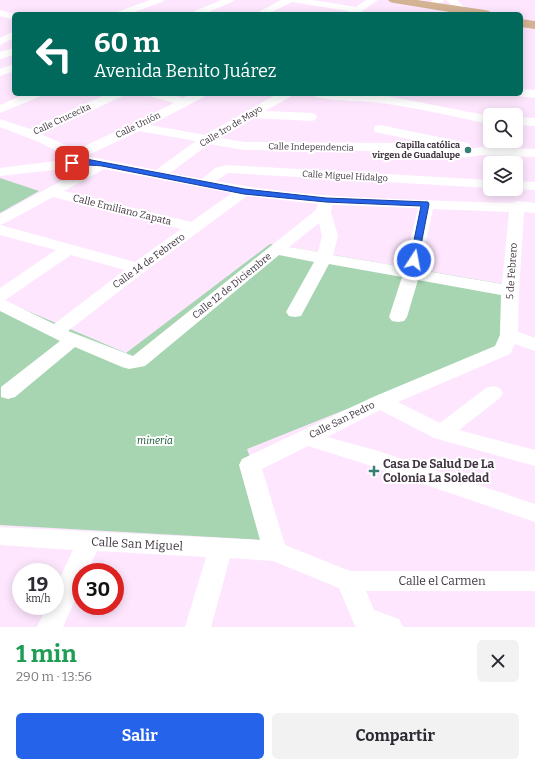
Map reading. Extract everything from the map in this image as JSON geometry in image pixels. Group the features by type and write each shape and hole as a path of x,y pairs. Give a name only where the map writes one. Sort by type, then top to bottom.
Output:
{"main road":[{"path":"379,0 464,12"},
{"path":"394,0 434,3 464,12"},
{"path":"523,20 535,22"},
{"path":"523,23 535,25"}],"street":[{"path":"128,12 159,0"},
{"path":"204,12 229,0"},
{"path":"264,12 289,0"},
{"path":"296,0 354,12 373,0"},
{"path":"451,0 464,12"},
{"path":"305,11 317,4"},
{"path":"0,13 12,16"},
{"path":"0,42 12,35"},
{"path":"0,48 12,52"},
{"path":"0,56 12,52"},
{"path":"0,73 12,68"},
{"path":"523,93 535,94"},
{"path":"0,109 31,96"},
{"name":"Calle Crucecita","path":"30,134 113,96"},
{"path":"163,96 184,102"},
{"name":"Calle Unión","path":"81,158 196,96"},
{"name":"Calle 1ro de Mayo","path":"158,175 206,140 282,96"},
{"path":"334,96 387,100 483,119"},
{"path":"250,114 311,117"},
{"path":"523,121 535,122"},
{"path":"0,123 30,134 81,158 102,164 324,206 426,204 516,206 535,208"},
{"name":"Calle Independencia","path":"137,127 244,146 407,148 428,153 447,154 463,154 481,151 535,153"},
{"path":"380,129 427,138 481,151"},
{"path":"397,133 407,148"},
{"path":"0,172 81,158"},
{"path":"0,220 102,164"},
{"name":"Calle Miguel Hidalgo","path":"204,184 220,171 227,169 483,184"},
{"path":"523,185 535,186"},
{"name":"Calle 14 de Febrero","path":"55,332 138,268 244,191"},
{"name":"Calle Emiliano Zapata","path":"50,192 195,228"},
{"path":"398,317 411,274 426,204"},
{"path":"295,312 323,258 329,243 330,235 324,206"},
{"name":"Calle 12 de Diciembre","path":"73,340 129,363 138,362 276,250 324,206"},
{"name":"5 de Febrero","path":"509,335 510,291 516,206"},
{"path":"0,230 138,268"},
{"path":"0,296 69,249"},
{"path":"276,250 510,291"},
{"path":"0,304 73,340 8,392"},
{"path":"509,335 535,345"},
{"name":"Calle San Pedro","path":"275,551 250,465 380,402 503,350 509,335"},
{"path":"442,433 493,394"},
{"path":"380,402 442,433 535,458"},
{"path":"306,438 367,456 535,513"},
{"name":"Calle San Miguel","path":"0,536 275,551 349,581"},
{"path":"50,627 89,541"},
{"path":"198,627 221,548"},
{"path":"349,581 364,622 390,627"},
{"name":"Calle el Carmen","path":"349,581 535,581"}],"green space":[{"path":"0,178 39,191 0,213"},
{"name":"mineria","path":"270,244 503,284 499,348 247,449 281,541 0,525 0,299 126,353"}],"place":[{"name":"Capilla católica virgen de Guadalupe","path":"468,150"},
{"name":"Casa De Salud De La Colonia La Soledad","path":"374,471"}],"route":[{"path":"72,163 86,162 102,164 244,191 326,200 426,204 414,260"}]}
